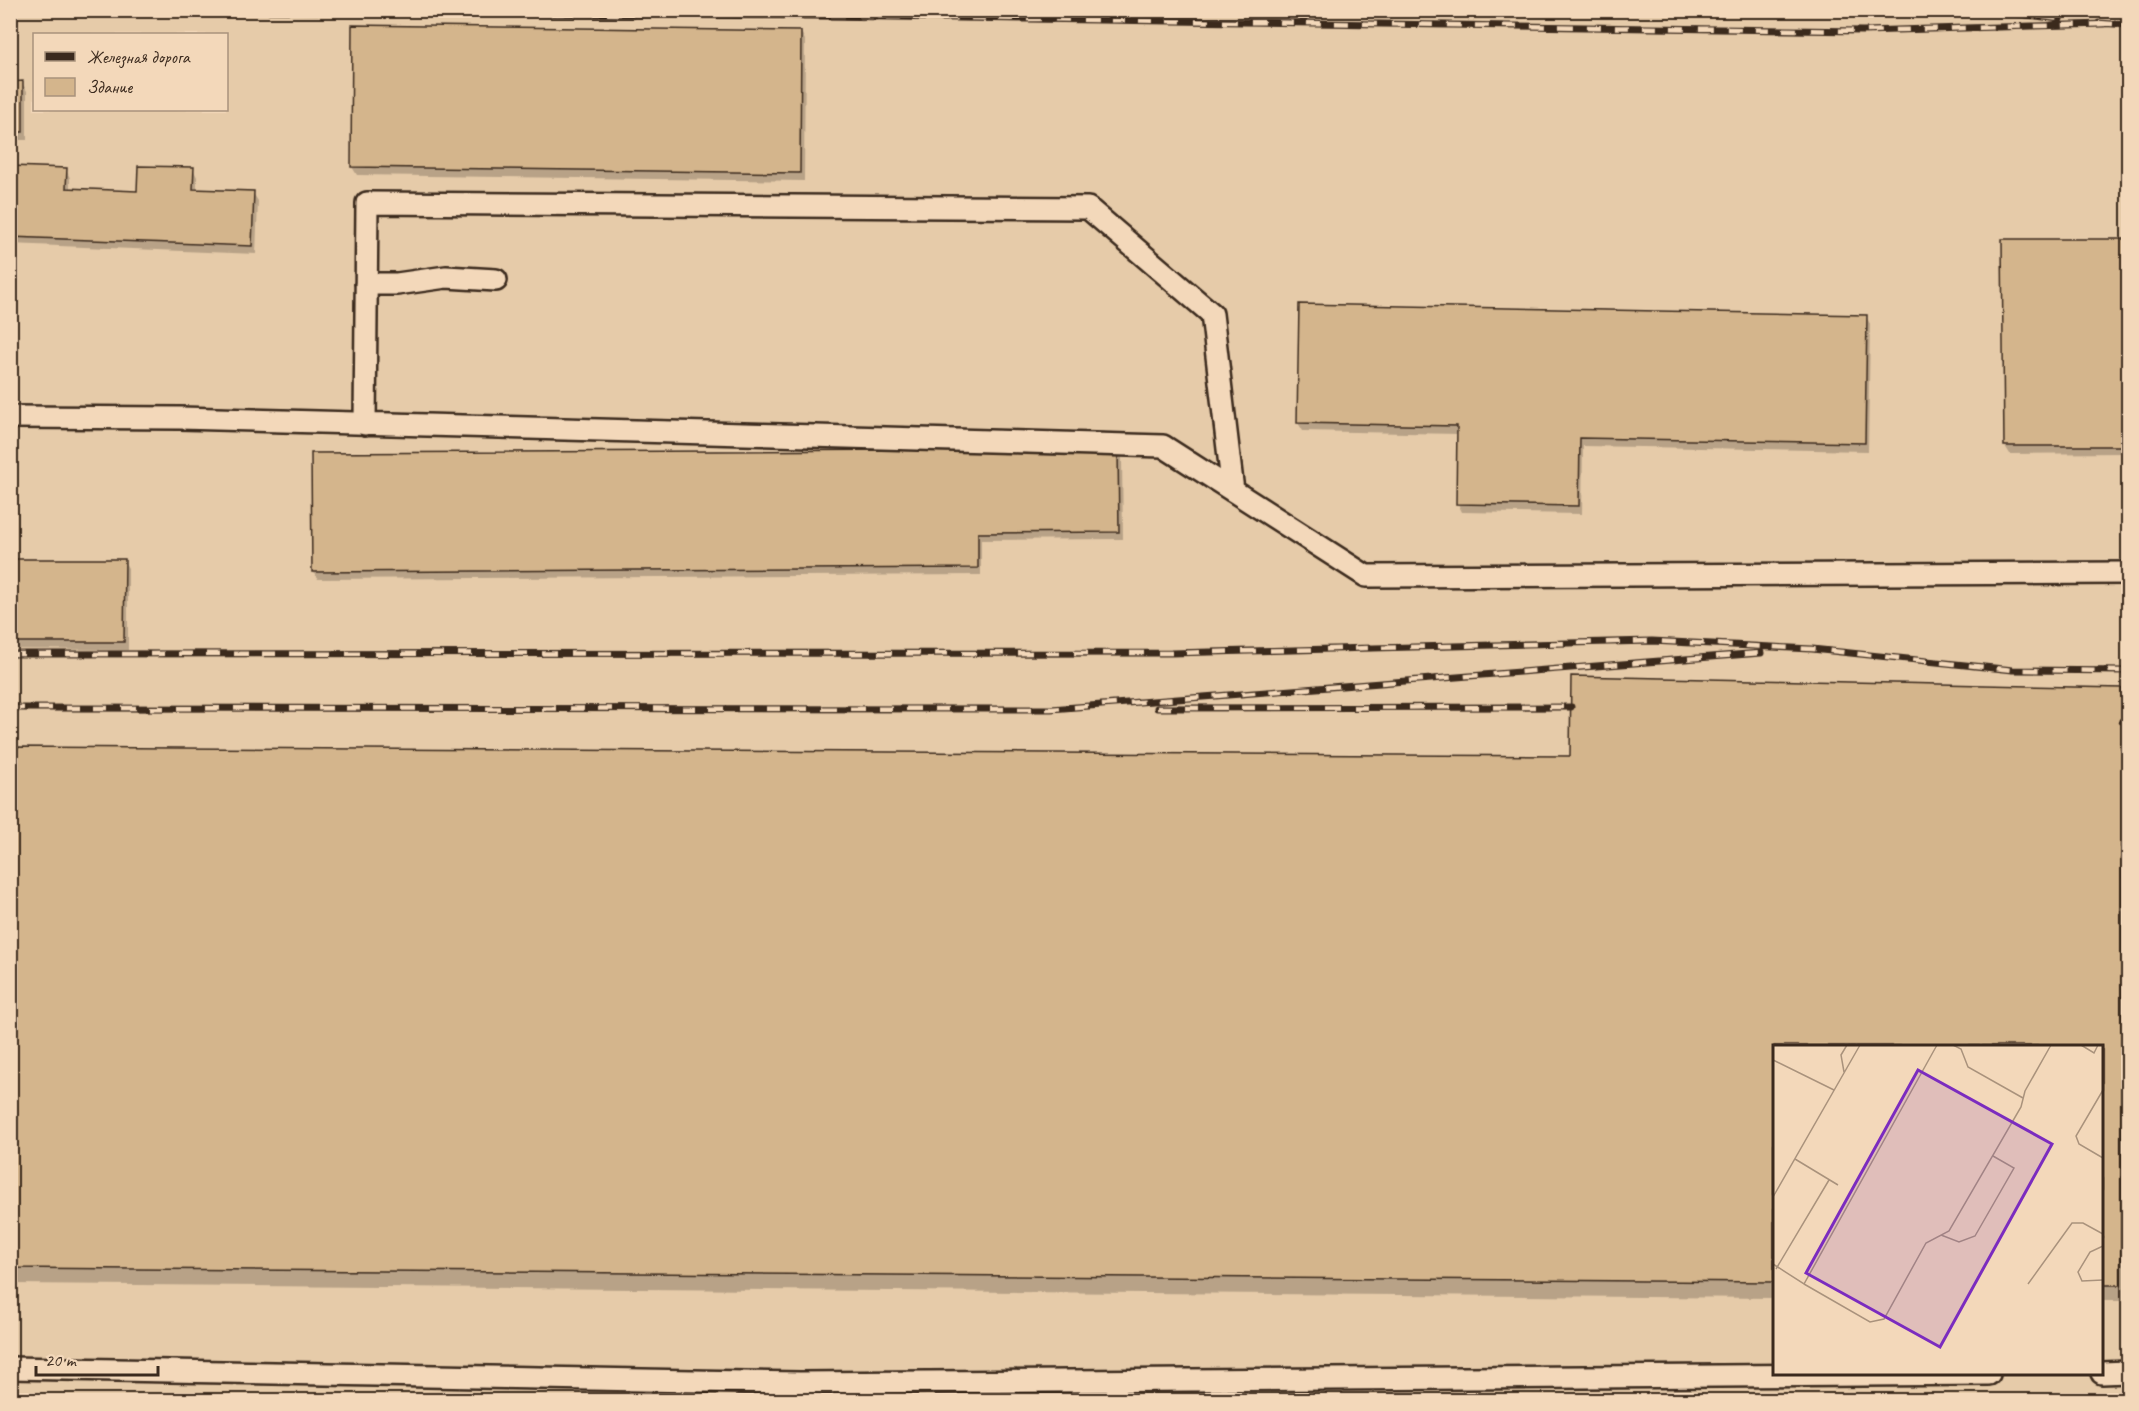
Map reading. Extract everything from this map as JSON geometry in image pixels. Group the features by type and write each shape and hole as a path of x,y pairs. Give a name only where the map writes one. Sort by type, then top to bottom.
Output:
{"lane":[{"path":"365,424 367,203 1088,208 1212,315 1233,491"},
{"path":"366,284 397,284 446,277 496,280"},
{"path":"10,417 180,418 1163,446 1366,576 2128,573"},
{"path":"10,1368 800,1383 1857,1375"},
{"path":"2103,1373 2128,1372"}],"shaded area":[{"path":"11,11 2128,11 2128,1400 11,1400"}],"building":[{"path":"352,25 801,31 800,173 351,167"},
{"path":"23,81 23,132 10,132 10,82"},
{"path":"10,166 67,168 66,188 137,191 138,166 194,167 193,189 254,191 252,246 10,237"},
{"path":"2002,239 2125,239 2126,446 2004,446"},
{"path":"1299,304 1867,315 1865,443 1580,438 1579,506 1456,504 1457,426 1297,423"},
{"path":"1118,449 1119,532 978,533 978,568 312,572 311,453"},
{"path":"10,559 125,559 124,642 10,642"},
{"path":"1571,676 2122,688 2121,1285 2103,1285 2103,1045 1773,1045 1773,1282 10,1268 10,747 1570,756"}],"railway":[{"path":"243,10 1863,31 2105,24"},
{"path":"1987,10 2060,19"},
{"path":"2099,23 2128,25"},
{"path":"10,654 1171,653 1652,641 1812,649 2013,670 2128,671"},
{"path":"10,708 1051,709 1761,653"},
{"path":"1157,708 1571,707"},
{"path":"2122,721 2128,721"}]}
